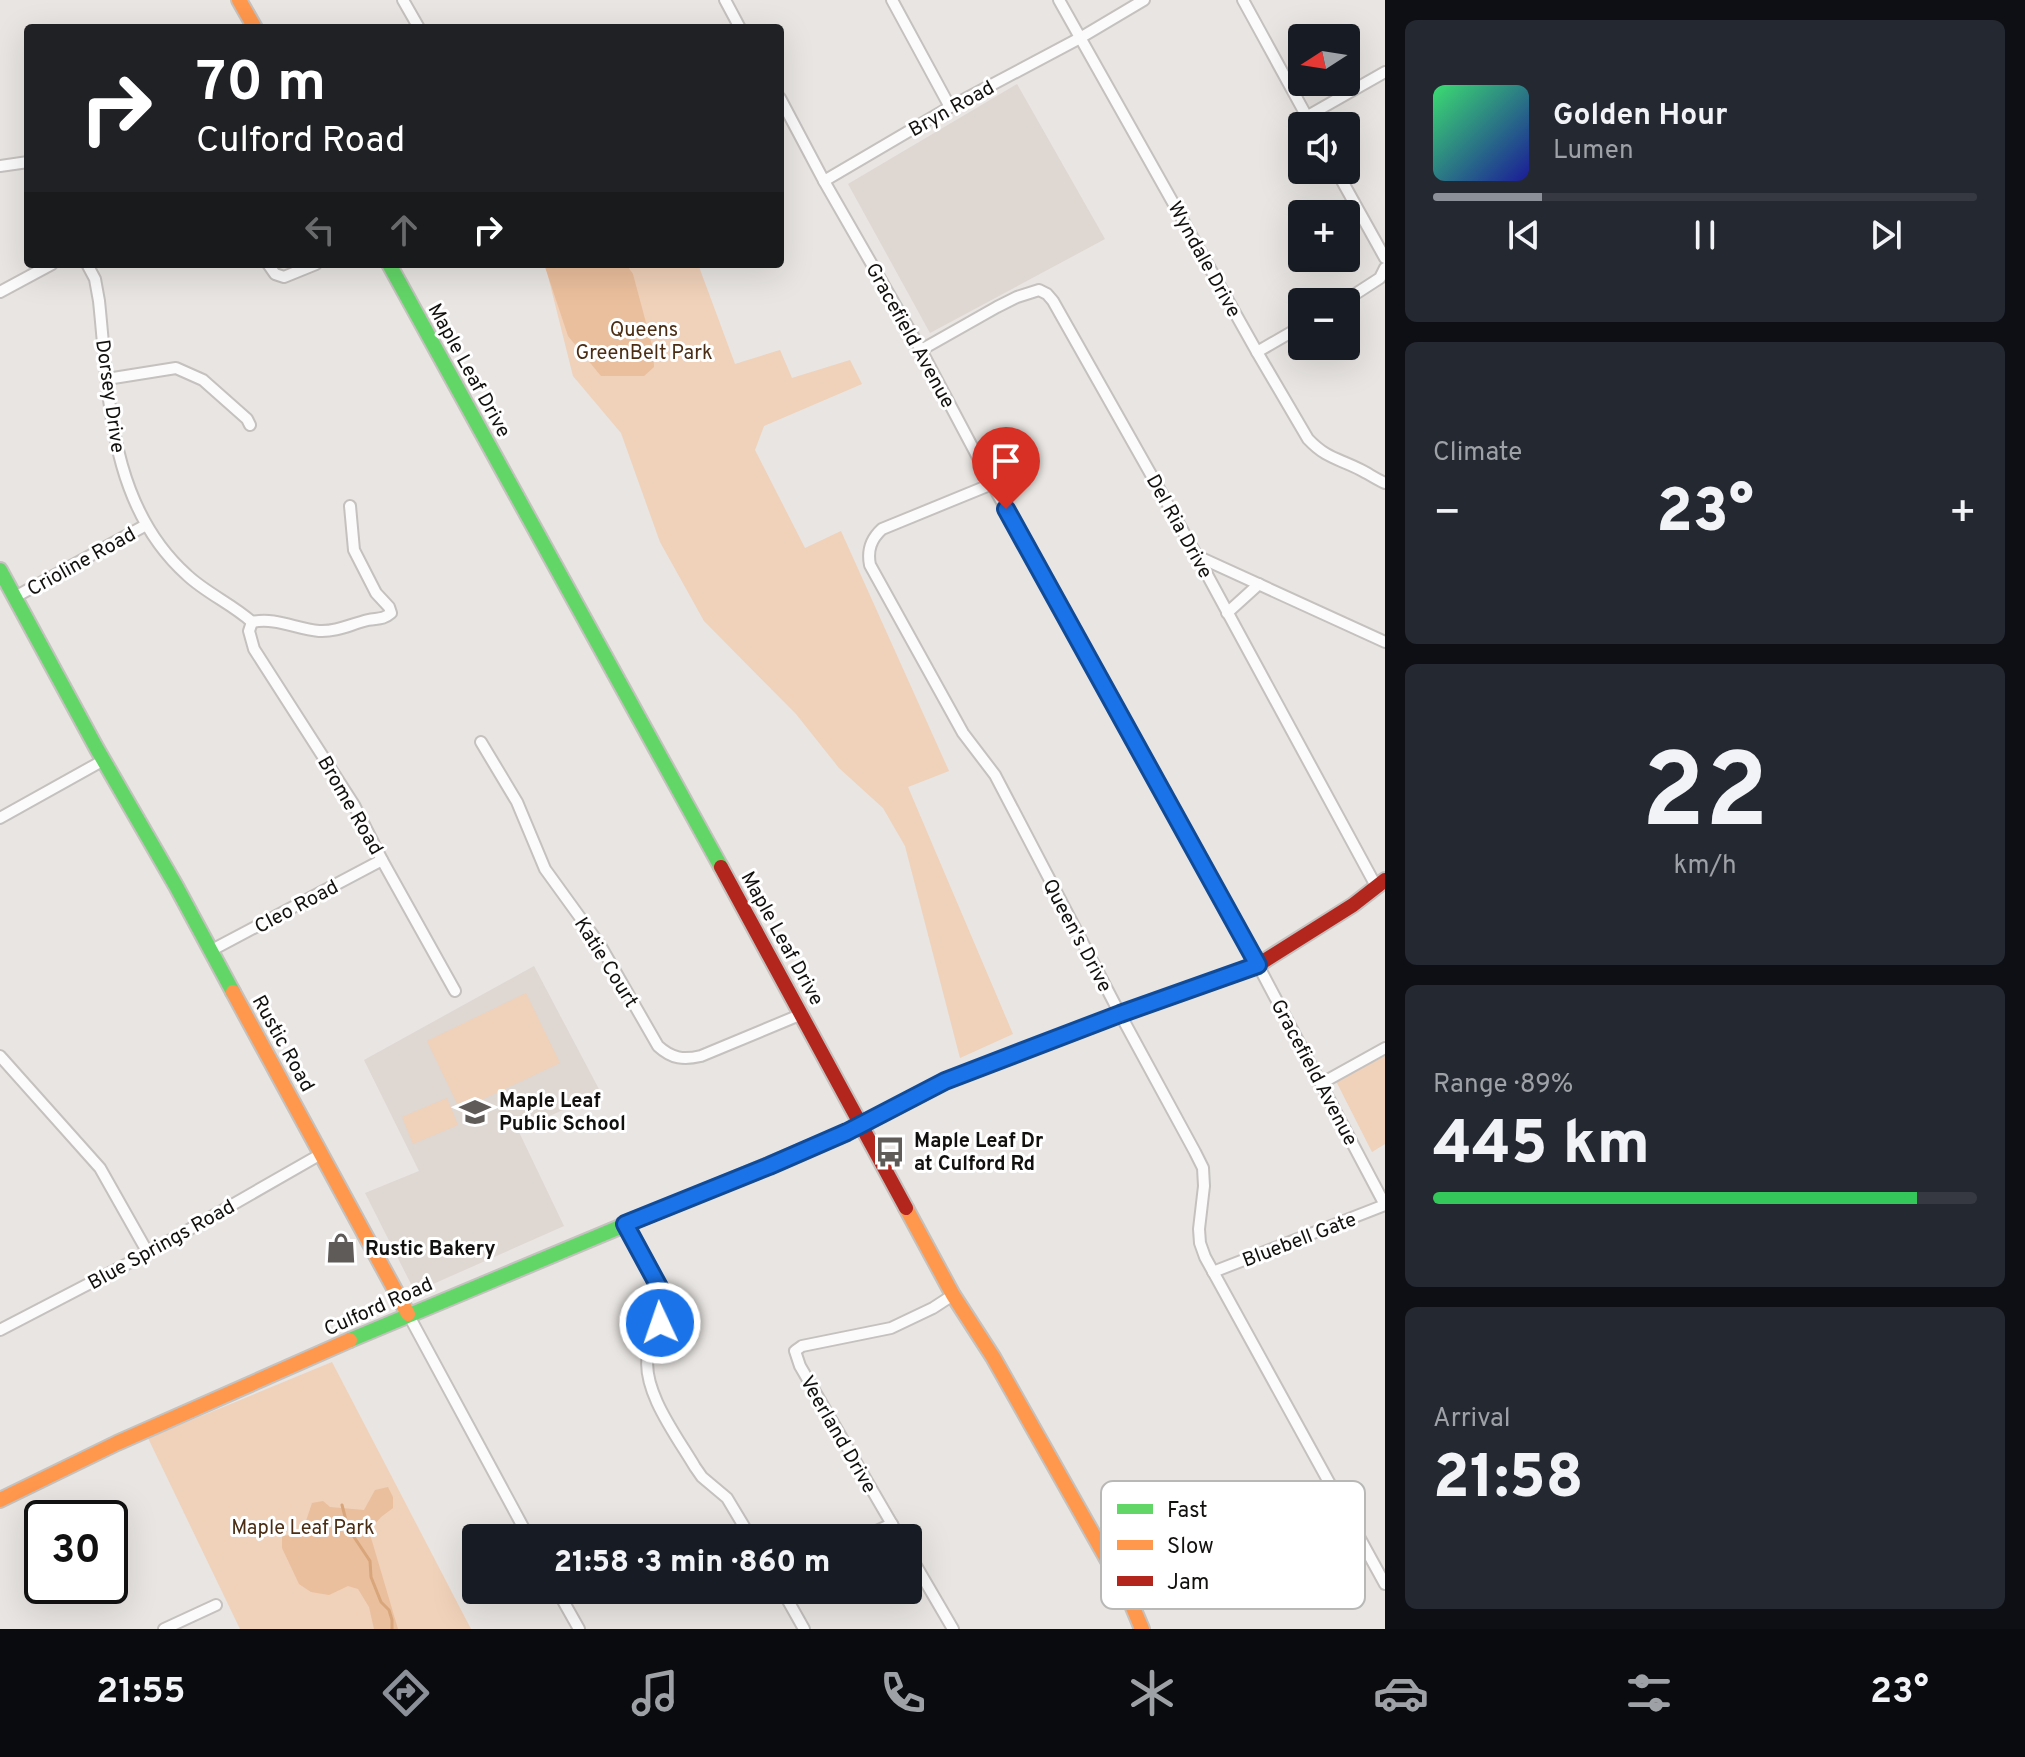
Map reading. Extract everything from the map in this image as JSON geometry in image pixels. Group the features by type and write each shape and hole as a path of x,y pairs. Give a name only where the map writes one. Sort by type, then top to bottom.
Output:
{"street":[{"path":"240,0 253,24"},
{"path":"403,0 417,24"},
{"path":"725,0 738,24"},
{"path":"892,0 950,107"},
{"name":"Wyndale Drive","path":"1059,0 1302,429 1318,450 1385,483"},
{"name":"Bryn Road","path":"824,181 1144,0"},
{"path":"1243,0 1304,112"},
{"path":"1323,112 1385,72"},
{"name":"Gracefield Avenue","path":"784,106 1258,965 1385,1205"},
{"path":"0,166 24,163"},
{"path":"1344,184 1385,258"},
{"path":"0,292 45,268"},
{"name":"Dorsey Drive","path":"89,268 95,279 99,301 117,453 146,525 187,576 252,622"},
{"path":"271,268 275,274 284,277 306,268"},
{"name":"Maple Leaf Drive","path":"391,268 953,1295 1001,1371 1101,1548"},
{"path":"1360,292 1380,278 1385,268"},
{"name":"Del Ria Drive","path":"921,350 1017,297 1039,290 1047,294 1060,311 1380,883"},
{"path":"1257,352 1288,334"},
{"path":"107,379 176,368 203,380 250,425"},
{"name":"Queen's Drive","path":"992,484 882,529 870,544 869,560 963,733 995,775 1203,1168 1200,1243 1328,1481"},
{"path":"252,622 269,620 307,630 333,631 381,619 391,613 376,593 354,550 350,506"},
{"name":"Crioline Road","path":"15,597 146,525"},
{"path":"1197,556 1385,642"},
{"name":"Rustic Road","path":"0,570 521,1524"},
{"path":"1227,613 1259,584"},
{"name":"Brome Road","path":"252,622 249,631 254,649 354,805 455,991"},
{"name":"Katie Court","path":"481,742 517,802 545,869 600,945 658,1046 665,1052 686,1059 701,1056 802,1014"},
{"path":"0,818 104,760"},
{"name":"Cleo Road","path":"210,951 382,860"},
{"name":"Culford Road","path":"0,1500 117,1443 408,1314 769,1166 861,1125 945,1081 1258,965 1353,905 1380,883"},
{"path":"1322,1083 1385,1048"},
{"path":"0,1056 100,1168 148,1253"},
{"name":"Blue Springs Road","path":"0,1330 148,1253 321,1154"},
{"name":"Bluebell Gate","path":"1213,1272 1385,1205"},
{"path":"625,1224 665,1302 648,1355 647,1374 653,1395 695,1467 727,1498 743,1524"},
{"name":"Veerland Drive","path":"892,1524 800,1366 795,1351 802,1346 901,1324 953,1295"},
{"name":"Queen's Drive","path":"1365,1548 1385,1584"},
{"path":"922,1576 953,1629"},
{"path":"565,1604 579,1629"},
{"path":"790,1604 804,1629"},
{"path":"164,1629 216,1605"},
{"name":"Maple Leaf Drive","path":"1134,1609 1142,1629"}],"shaded area":[{"path":"1017,84 1105,239 930,333 848,184"},
{"name":"Maple Leaf Public School","path":"534,966 601,1093 518,1130 564,1226 415,1292 365,1193 419,1171 364,1060"}],"green space":[{"path":"545,268 629,268 653,349 654,367 644,376 601,376 568,336"},
{"name":"Queens GreenBelt Park","path":"546,268 699,268 735,364 780,350 792,378 850,360 862,384 764,426 755,450 805,548 841,531 949,771 908,787 1013,1034 960,1058 905,846 883,808 839,768 796,714 704,621 660,542 621,433 573,376"},
{"path":"526,993 560,1063 460,1110 427,1041"},
{"path":"1385,1056 1385,1144 1372,1152 1336,1081"},
{"path":"447,1098 458,1125 413,1144 402,1117"},
{"name":"Maple Leaf Park","path":"332,1362 471,1629 240,1629 148,1438"},
{"path":"388,1487 393,1497 393,1508 369,1531 398,1629 374,1629 369,1607 358,1589 348,1586 329,1595 311,1592 299,1584 282,1548 282,1536 303,1530 312,1503 323,1501 330,1507 364,1510 375,1490"}],"waterway":[{"path":"342,1505 348,1528 370,1561 371,1577 381,1602 389,1610 392,1629"}],"traffic: fast":[{"path":"391,268 721,867"},
{"path":"0,570 233,992"},
{"path":"350,1340 847,1132 932,1088"}],"traffic: slow":[{"path":"239,0 253,24"},
{"path":"932,1088 1264,961"},
{"path":"233,992 408,1314"},
{"path":"906,1208 953,1295 993,1357 1101,1548"},
{"path":"0,1500 117,1443 350,1340"},
{"path":"1134,1609 1142,1629"}],"traffic: jam":[{"path":"721,867 906,1208"},
{"path":"1264,961 1353,905 1385,880"}],"place":[{"name":"Maple Leaf Public School","path":"475,1112"},
{"name":"Maple Leaf Dr at Culford Rd","path":"890,1152"},
{"name":"Rustic Bakery","path":"341,1248"}],"route":[{"path":"660,1323 664,1296 625,1224 847,1132 945,1081 993,1061 1258,965 1006,509"}]}
